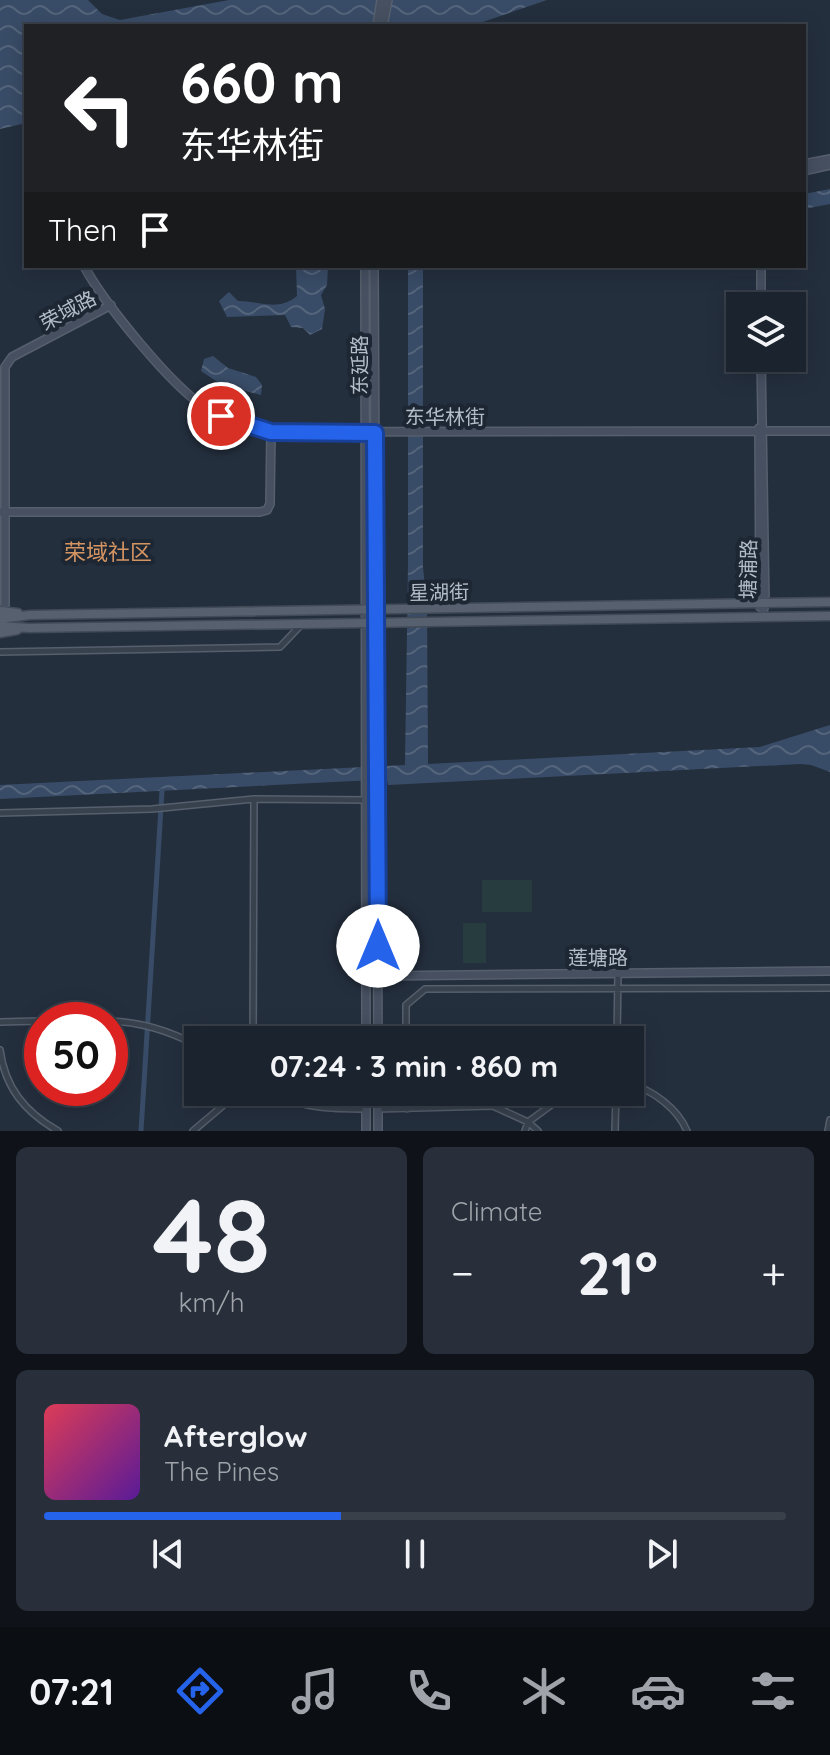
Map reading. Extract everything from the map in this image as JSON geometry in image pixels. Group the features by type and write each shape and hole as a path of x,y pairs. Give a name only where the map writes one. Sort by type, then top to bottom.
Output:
{"main road":[{"name":"星湖街","path":"2,614 830,602"},
{"name":"星湖街","path":"0,626 301,625 830,616"},
{"path":"0,633 29,628"}],"street":[{"path":"377,24 381,0"},
{"path":"383,24 388,0"},
{"path":"806,164 830,159"},
{"path":"806,171 830,165"},
{"name":"东华林街","path":"85,268 142,344 192,397 221,416 271,432 830,431"},
{"name":"东延路","path":"365,268 366,1026"},
{"name":"东延路","path":"374,268 378,1026"},
{"path":"761,268 761,292"},
{"name":"荣域路","path":"2,614 5,367 8,361 111,305"},
{"name":"塘浦路","path":"761,372 762,617"},
{"path":"3,512 267,510 270,504 271,432"},
{"path":"0,652 280,647 301,625"},
{"path":"0,813 152,809 254,799 366,800"},
{"path":"253,1026 254,799"},
{"name":"莲塘路","path":"367,975 830,971"},
{"path":"617,1026 618,973"},
{"path":"406,1026 406,1005 425,989 830,988"},
{"path":"0,1022 24,1021"},
{"path":"128,1023 184,1040"},
{"path":"0,1050 2,1069 14,1092 34,1117 58,1131"},
{"path":"644,1089 653,1093 683,1122 687,1131"},
{"path":"193,1131 223,1106"},
{"path":"304,1106 316,1109 366,1109 366,1131"},
{"path":"378,1131 378,1109 493,1106 528,1122 538,1131"},
{"path":"525,1131 528,1122 550,1106"},
{"path":"615,1131 616,1106"},
{"path":"828,1131 830,1120"}],"green space":[{"path":"482,880 532,880 532,912 482,912"},
{"path":"463,923 486,923 486,963 463,963"}],"water":[{"path":"0,0 88,0 102,14 120,20 229,0 547,0 477,24 24,24 24,123 0,129"},
{"path":"830,189 830,204 806,209 806,194"},
{"path":"296,268 328,268 327,285 321,295 325,309 322,329 310,335 303,328 291,327 285,315 227,317 219,301 229,292 238,301 269,304 283,304 297,296"},
{"path":"408,268 423,268 423,567 427,608 428,764 760,747 830,725 830,772 800,764 388,785 387,780 353,781 0,799 0,785 405,765"},
{"path":"213,356 228,368 256,377 262,385 261,395 222,385 201,371 204,359"}],"waterway":[{"path":"141,1131 162,791"}],"district":[{"name":"荣域社区","path":"108,552"}],"route":[{"path":"221,416 271,432 375,433 378,946"}]}
